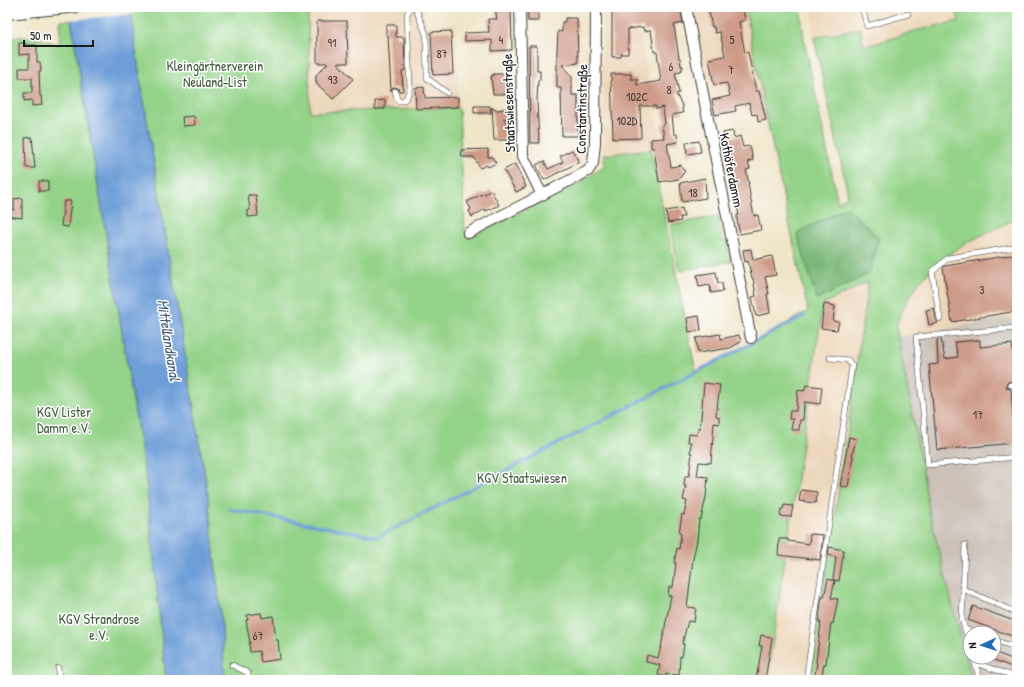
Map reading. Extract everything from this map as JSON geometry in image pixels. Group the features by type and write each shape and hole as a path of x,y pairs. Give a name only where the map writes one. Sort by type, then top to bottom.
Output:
{"street":[{"path":"7,14 79,7"},
{"name":"Staatswiesenstraße","path":"520,7 523,156 542,195"},
{"name":"Constantinstraße","path":"468,233 588,171 593,163 595,144 596,7"},
{"name":"Kothöferdamm","path":"686,7 751,338"}],"lane":[{"path":"395,91 397,99 399,101 403,101 410,87 407,14 411,7"},
{"path":"415,7 426,34 427,78 447,93"},
{"path":"862,7 867,26 908,14"},
{"path":"940,318 932,272 948,258 1017,247"},
{"path":"1017,328 916,337 928,465 1017,456"},
{"path":"806,680 852,366 848,360 830,358"},
{"path":"1010,385 1017,384"},
{"path":"964,625 962,619 965,544"},
{"path":"963,589 1017,613"},
{"path":"1002,643 1016,648 1017,641"},
{"path":"232,665 248,673 248,680"},
{"path":"976,665 980,680"},
{"path":"981,665 1017,677"},
{"path":"58,668 59,680"}],"shaded area":[{"path":"308,7 424,7 425,26 455,24 459,108 310,112"},
{"path":"602,7 637,7 637,29 662,148 603,155"},
{"path":"689,7 745,7 764,106 708,117"},
{"path":"812,7 975,7 957,12 959,21 918,30 874,44 863,45 861,28 814,38"},
{"path":"1017,218 1017,323 1008,318 898,337 896,327 900,313 908,298 931,268 949,253"},
{"path":"869,282 848,430 809,680 767,680 823,304"},
{"path":"1008,318 1017,323 1017,680 972,680 968,665 1002,665 1002,625 962,625 962,642 929,511 898,337"}],"green space":[{"name":"KGV Staatswiesen","path":"131,7 308,7 310,112 459,108 465,232 469,238 581,182 605,166 603,155 651,149 696,372 754,342 808,311 764,106 745,7 800,7 804,39 838,203 848,195 814,38 861,28 863,45 874,44 918,30 959,21 957,12 975,7 1017,7 1017,218 965,244 949,254 932,268 910,296 904,306 896,327 929,511 962,642 962,665 968,665 972,680 809,680 848,430 868,282 823,304 767,680 224,680 222,629 208,496 135,46"},
{"path":"71,20 146,480 166,680 7,680 7,37 33,38 59,45 60,21"},
{"path":"847,207 879,238 870,273 817,300 797,233"},
{"path":"718,216 723,241 728,241 732,261 679,271 670,225"}],"water":[{"name":"Mittellandkanal","path":"69,7 131,7 135,46 208,496 222,629 225,680 166,680 146,480"}],"pier":[{"path":"67,7 133,7 134,14 69,20"}],"building":[{"path":"495,7 511,7 512,50 492,51 492,40 465,41 465,33 489,32 488,19 497,19"},
{"path":"612,7 680,7 683,23 674,25 679,58 681,66 683,66 681,72 675,73 679,93 676,94 683,107 683,113 672,115 674,134 677,134 678,142 667,144 671,167 681,165 682,169 685,171 679,179 659,182 654,148 651,148 651,139 664,138 662,125 665,124 663,107 656,109 656,106 640,106 641,138 613,139 611,74 631,74 631,79 637,79 637,85 661,81 657,52 654,52 651,30 644,31 643,27 628,29 628,54 621,54 621,57 612,57"},
{"path":"708,7 743,7 745,20 739,22 745,53 748,52 756,91 759,91 766,120 758,122 757,114 752,115 749,103 735,106 736,111 715,115 712,100 730,96 727,83 714,85 709,59 725,56 720,32 715,33 714,27 712,27"},
{"path":"538,11 538,21 528,21 528,12"},
{"path":"565,18 577,18 578,63 562,65 572,77 572,95 578,95 578,136 562,136 561,88 557,88 557,51 558,31 562,32 562,22 565,22"},
{"path":"317,21 347,21 348,63 337,63 353,79 333,99 316,83 316,75 328,63 317,63"},
{"path":"386,25 396,25 396,37 404,37 405,70 402,71 403,91 399,91 398,88 394,87 391,91 388,35 386,35"},
{"path":"451,31 453,74 433,75 431,32"},
{"path":"19,43 26,43 26,45 37,45 37,62 40,62 41,71 39,71 40,96 42,105 32,106 32,100 24,101 24,93 32,93 32,78 19,78 19,68 29,68 29,54 19,55"},
{"path":"529,46 537,46 537,71 540,71 537,101 539,143 530,143"},
{"path":"493,74 509,74 508,94 493,94 491,76 493,76"},
{"path":"424,87 425,98 458,97 458,107 416,109 415,88"},
{"path":"385,100 385,109 375,109 375,101"},
{"path":"474,106 490,106 491,113 474,113"},
{"path":"492,107 495,110 510,109 511,118 503,119 515,132 511,136 511,140 494,140"},
{"path":"194,116 195,125 183,126 182,117"},
{"path":"733,131 734,138 740,136 743,147 750,146 753,160 748,161 750,169 746,170 754,216 758,215 761,230 740,234 737,220 737,215 739,215 730,173 732,173 723,133"},
{"path":"32,137 35,168 26,168 25,138"},
{"path":"699,141 701,152 687,154 686,143"},
{"path":"488,149 488,157 492,157 496,163 488,167 487,165 480,168 474,157 462,157 461,150"},
{"path":"572,150 579,162 544,180 536,165 544,161 548,169 563,162 560,156"},
{"path":"515,164 526,187 516,192 504,170"},
{"path":"705,178 706,198 682,202 680,183"},
{"path":"39,181 48,181 48,191 39,191"},
{"path":"491,190 499,205 486,211 485,209 472,217 469,211 471,209 467,202"},
{"path":"248,195 256,195 258,216 248,217 248,210 250,210"},
{"path":"22,198 22,218 7,216 7,209 14,210 14,199"},
{"path":"64,201 71,201 68,227 61,226"},
{"path":"682,208 684,217 680,217 681,221 668,223 666,211"},
{"path":"751,249 753,260 772,256 776,275 765,277 769,294 767,294 770,313 756,316 752,297 756,296 753,278 748,261 745,262 743,250"},
{"path":"1017,254 1017,311 952,322 943,268 945,266"},
{"path":"716,272 718,283 722,283 723,291 711,293 710,285 699,287 697,275"},
{"path":"824,304 835,306 833,321 839,322 837,330 821,328"},
{"path":"934,308 938,323 929,325 926,310"},
{"path":"699,316 701,330 689,332 687,318"},
{"path":"720,334 721,339 739,335 741,342 730,348 698,353 696,338"},
{"path":"941,339 945,359 958,357 955,342 980,340 980,347 1012,344 1014,360 1017,360 1017,380 1008,382 1006,385 1007,388 1011,389 1015,443 937,450 929,365 938,364 937,340"},
{"path":"704,383 720,385 716,416 719,417 719,424 714,423 711,463 699,462 697,476 708,477 706,497 701,519 699,519 687,607 696,608 694,622 688,621 682,644 684,644 682,657 680,656 679,675 666,674 666,677 658,675 660,665 646,662 647,655 658,658 661,647 671,596 668,596 669,587 673,587 676,563 674,563 677,548 679,549 681,534 679,533 682,514 684,515 687,501 683,500 686,486 684,486 685,476 689,476 692,453 690,453 691,442 688,442 689,434 697,435 698,429 700,429"},
{"path":"806,385 822,387 820,404 804,402 803,420 800,420 799,430 791,430 793,419 789,419 790,411 796,411 798,390 804,391"},
{"path":"849,437 856,439 848,487 840,486"},
{"path":"801,490 817,492 816,503 799,501"},
{"path":"784,505 793,506 791,517 780,516 781,509 783,509"},
{"path":"810,534 823,535 820,560 778,555 779,539 788,539 788,541 809,544"},
{"path":"829,547 844,550 839,581 833,580 836,557 828,555"},
{"path":"828,579 835,581 831,598 838,599 833,624 831,623 826,664 824,664 821,680 814,680 821,623 819,622 821,602 822,597 824,597"},
{"path":"973,606 1017,622 1017,630 1015,637 1002,632 1002,625 982,625 968,620"},
{"path":"261,613 262,618 273,616 280,659 261,662 259,651 250,652 246,620 248,620 247,615"},
{"path":"761,635 772,638 765,680 756,680 762,646 759,646"},
{"path":"1002,655 1017,661 1017,669 1002,663"}],"waterway":[{"path":"229,509 378,537 804,316"}],"park label":[{"name":"Kleingärtnerverein Neuland-List","path":"215,74"},
{"name":"KGV Lister Damm e.V.","path":"64,420"},
{"name":"KGV Strandrose e.V.","path":"99,626"}]}
